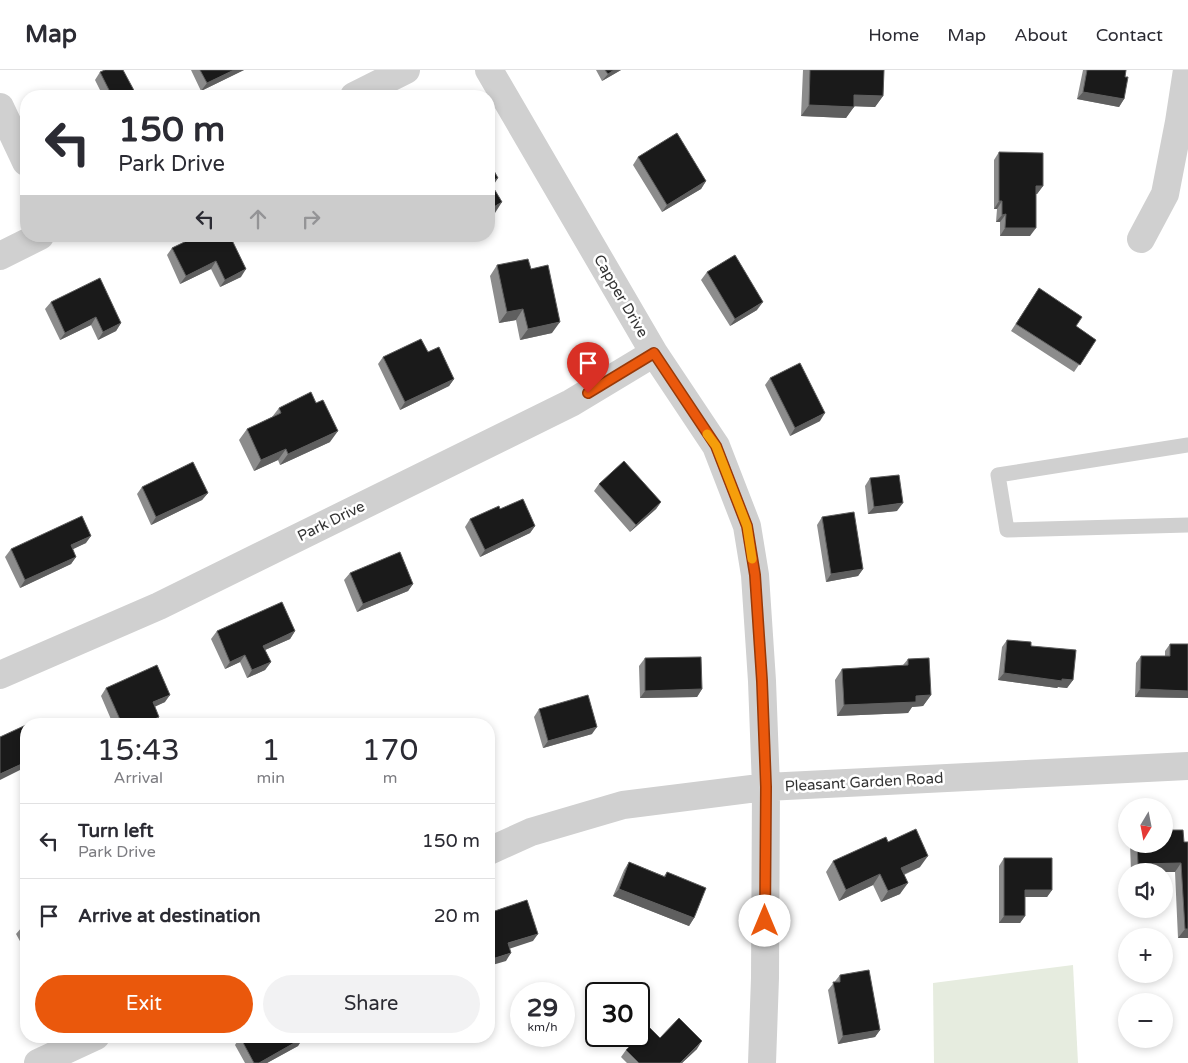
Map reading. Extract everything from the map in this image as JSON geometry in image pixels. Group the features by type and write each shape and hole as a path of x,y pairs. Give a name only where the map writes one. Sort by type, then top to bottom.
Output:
{"street":[{"path":"366,90 406,70"},
{"name":"Capper Drive","path":"490,70 654,353 716,446 747,526 755,575 766,787 765,978 762,1063"},
{"path":"1141,239 1165,194 1187,70"},
{"path":"0,108 20,150"},
{"path":"0,256 28,242"},
{"name":"Park Drive","path":"0,675 159,606 562,408 654,353"},
{"name":"Pleasant Garden Road","path":"495,848 531,832 623,805 766,787 1188,766"},
{"path":"38,1063 81,1043"}],"lane":[{"path":"1188,446 998,475 1007,530 1188,525"}],"shaded area":[{"path":"1073,965 1078,1063 934,1063 933,983"}],"building":[{"path":"105,70 123,70 134,90 109,90 100,72"},
{"path":"200,70 234,70 207,83"},
{"path":"605,70 614,70 608,74"},
{"path":"810,70 884,70 883,96 854,95 854,107 809,105"},
{"path":"1087,70 1126,70 1125,77 1128,77 1124,99 1083,92"},
{"path":"677,133 706,181 667,205 638,157"},
{"path":"999,152 1043,153 1043,186 1036,186 1036,228 1005,228 1006,214 1002,215 1002,201 999,201"},
{"path":"495,190 502,202 495,206"},
{"path":"184,242 233,242 246,269 225,280 216,261 186,276 172,248"},
{"path":"735,255 763,302 735,319 707,272"},
{"path":"528,259 531,269 548,265 560,322 528,329 523,309 507,312 497,265"},
{"path":"100,278 121,323 103,332 96,317 65,333 51,302"},
{"path":"1039,288 1082,317 1076,326 1096,340 1080,365 1016,324"},
{"path":"421,339 428,352 439,347 454,379 405,402 383,357"},
{"path":"800,363 825,413 795,428 770,378"},
{"path":"311,392 316,403 323,400 338,431 288,454 286,449 261,460 247,429 281,413 279,408"},
{"path":"624,461 661,502 636,525 599,484"},
{"path":"193,462 208,493 156,517 142,487"},
{"path":"899,475 903,503 874,507 870,478"},
{"path":"523,499 535,526 485,550 470,519 499,506 500,509"},
{"path":"854,512 863,569 831,574 822,517"},
{"path":"82,516 91,536 71,545 76,557 25,580 11,549"},
{"path":"400,552 413,584 363,604 350,573"},
{"path":"282,602 295,631 263,646 271,662 252,670 245,655 230,662 217,631"},
{"path":"1007,640 1031,642 1031,646 1076,650 1073,680 1062,679 1062,681 1004,673"},
{"path":"1170,644 1188,644 1188,691 1140,689 1141,656 1170,656"},
{"path":"701,657 702,689 645,691 645,658"},
{"path":"929,658 931,695 916,696 916,702 844,705 842,669 908,665 908,659"},
{"path":"157,665 170,695 153,702 159,717 157,718 119,718 106,688"},
{"path":"588,695 597,727 548,741 539,709"},
{"path":"20,728 20,765 0,774 0,737"},
{"path":"916,829 928,856 901,868 908,883 888,891 880,874 846,890 833,861 886,837 888,842"},
{"path":"1173,830 1183,830 1184,842 1188,842 1188,929 1185,929 1181,863 1138,863 1137,853 1173,853"},
{"path":"1004,858 1052,858 1052,890 1025,890 1025,916 1004,916"},
{"path":"629,862 665,877 667,872 706,888 694,918 619,889"},
{"path":"527,900 538,934 508,943 511,953 495,958 495,911"},
{"path":"869,970 880,1030 843,1036 833,982 840,982 840,975"},
{"path":"679,1018 702,1041 680,1063 639,1063 626,1050 629,1047 650,1047 650,1028 660,1038"},
{"path":"243,1043 294,1043 259,1063 254,1063"}],"slow traffic":[{"path":"707,434 716,446 747,526 752,559"}],"route":[{"path":"588,393 654,353 716,446 747,526 755,575 762,681 766,787 765,921"}]}
